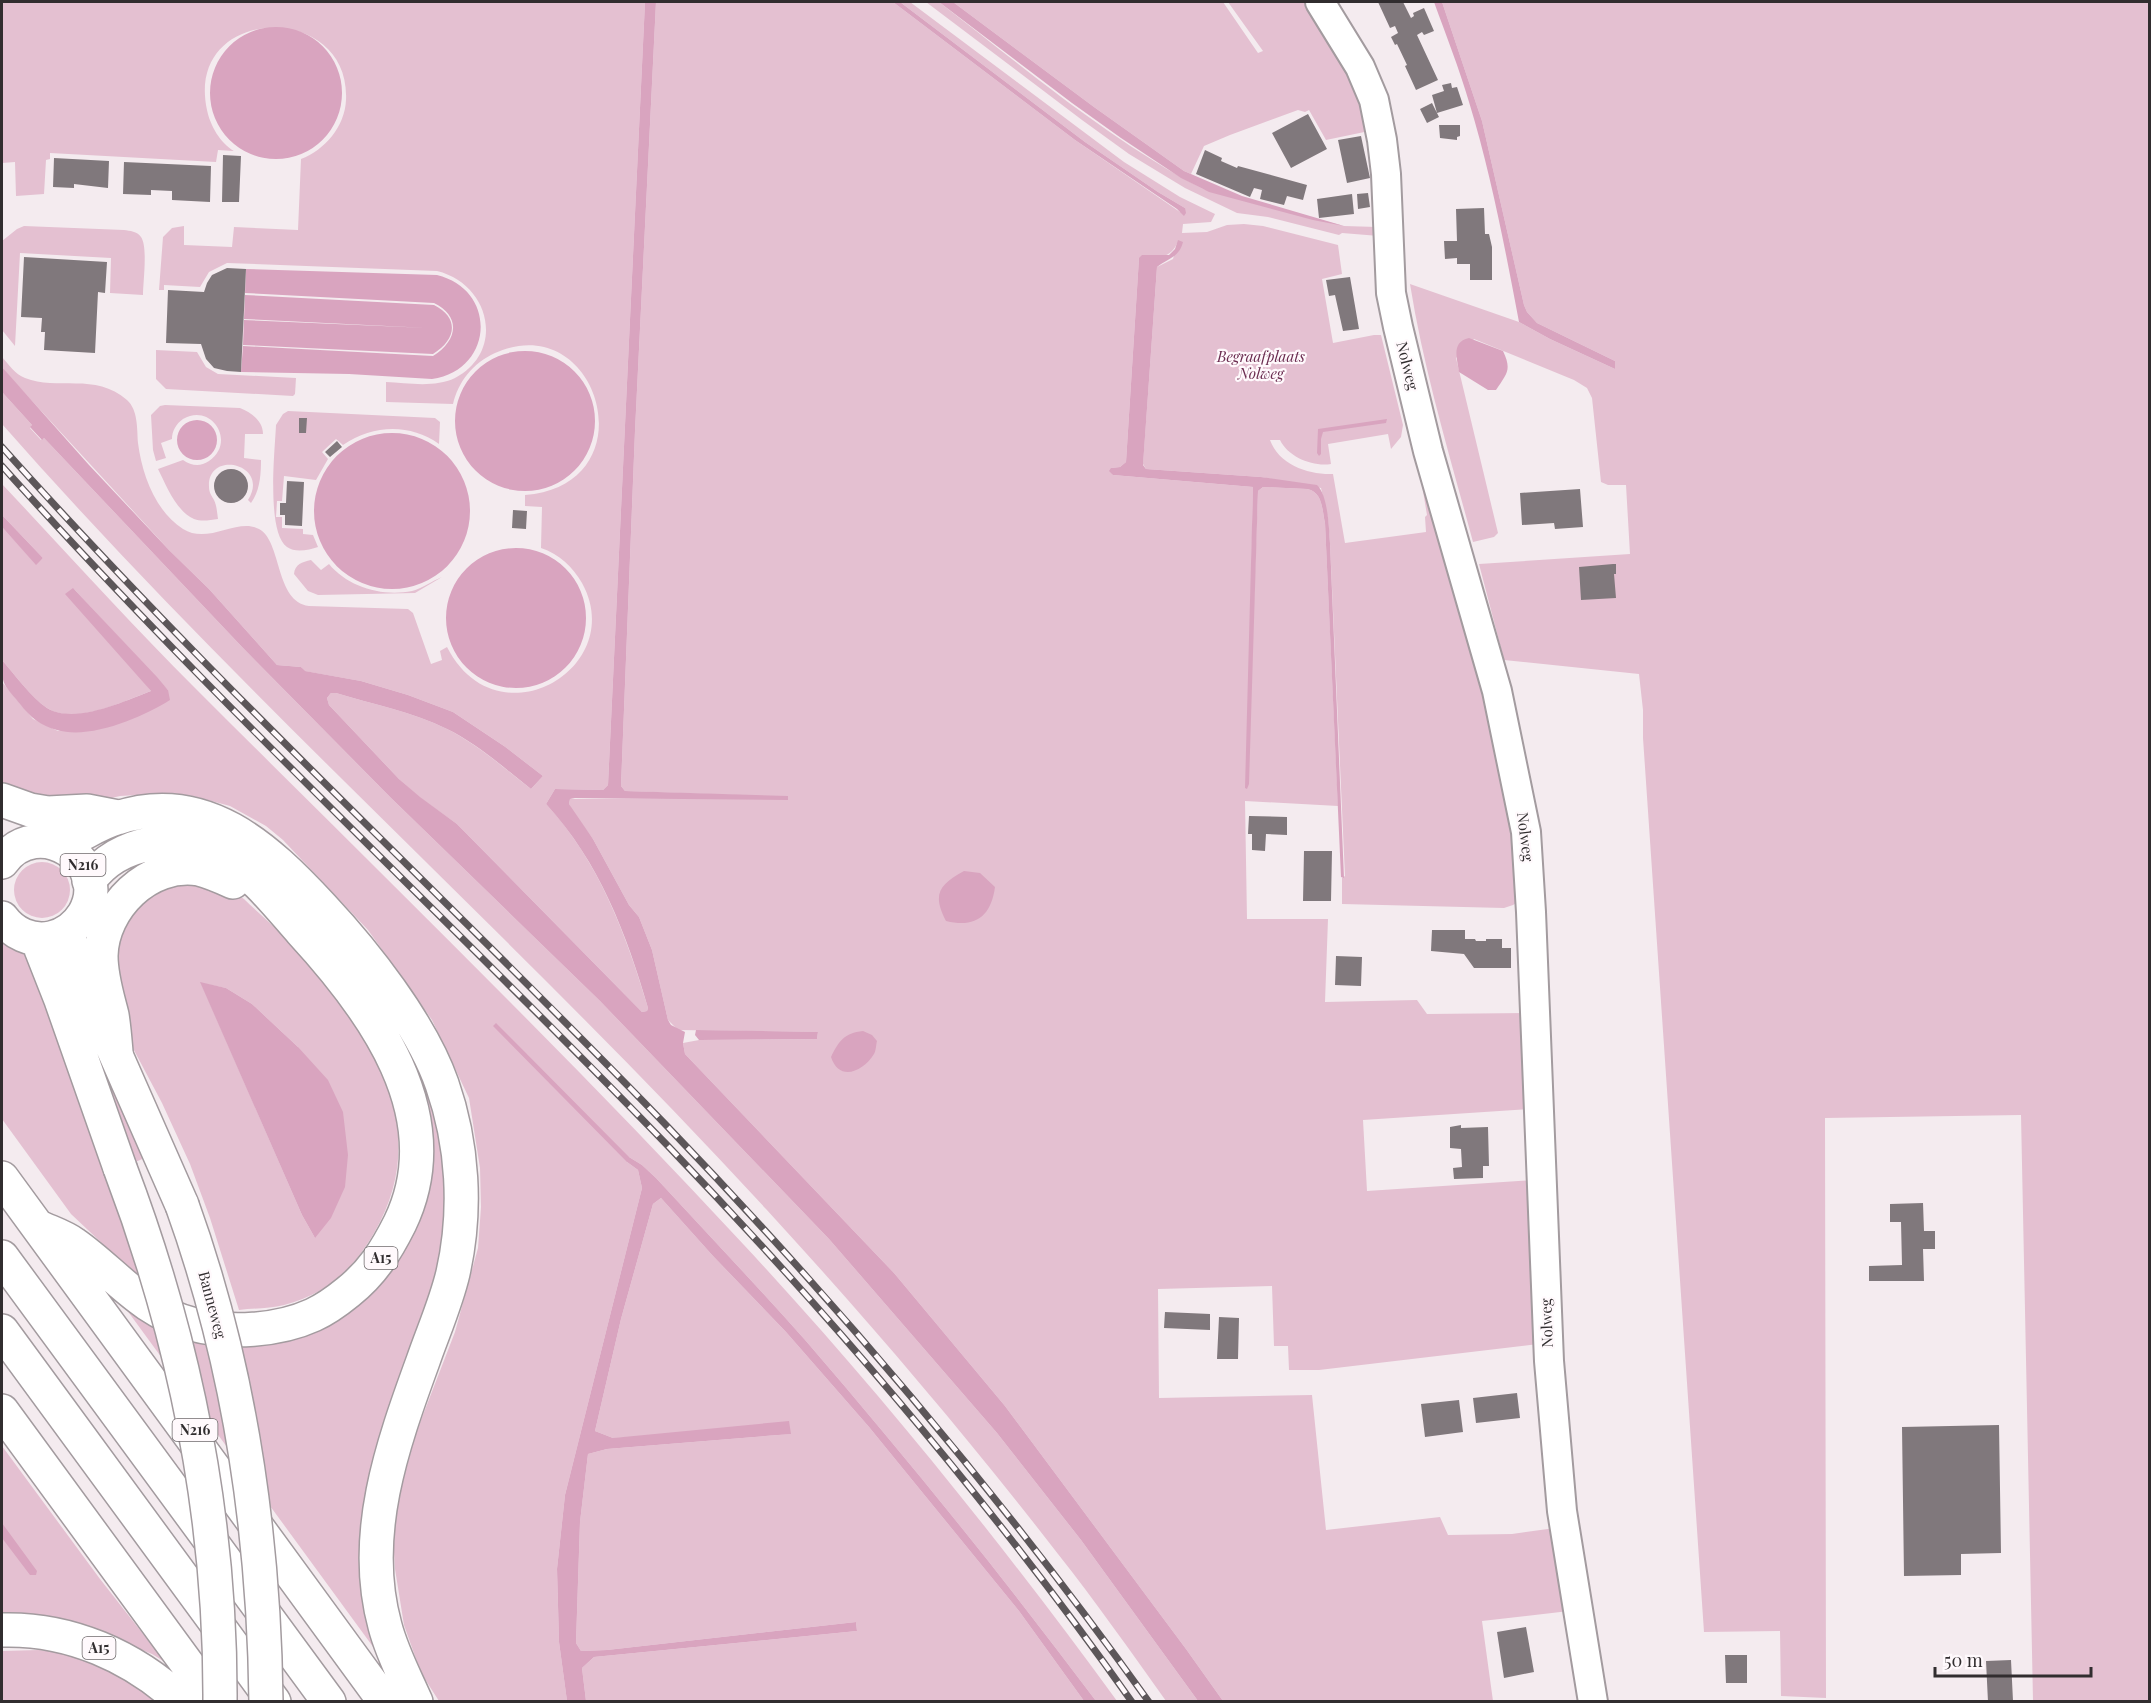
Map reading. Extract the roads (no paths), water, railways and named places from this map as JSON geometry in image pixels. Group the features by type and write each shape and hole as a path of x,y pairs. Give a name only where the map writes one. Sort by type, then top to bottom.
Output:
{"main road":[{"path":"2,800 30,810 48,813 87,812 118,817"},
{"path":"59,844 118,817 144,812 168,811 201,817 236,830 270,855 292,875 339,925 412,1024 442,1082 457,1144 462,1212 458,1244 439,1318 393,1448 382,1487 376,1560 384,1623 393,1653 416,1701"},
{"name":"N216","path":"7,849 38,841 59,844 79,859 89,881 90,891 86,910 75,926 52,935 61,1000 161,1288 182,1366 197,1439 209,1516 216,1590 220,1701"},
{"name":"A15","path":"37,1226 72,1242 113,1278 161,1312 190,1324 214,1328 266,1327 294,1322 312,1315 331,1305 357,1285 380,1260 406,1210 413,1182 416,1155 414,1124 408,1092 396,1061 380,1031 318,950 239,867 222,855 202,848 177,843 143,845 108,860 89,881"},
{"name":"A15","path":"116,1052 113,1023 101,965 102,943 111,916 124,897 155,875 177,870 198,869 219,875 282,910"},
{"path":"2,918 20,934 52,935"},
{"name":"Banneweg","path":"52,935 69,941 86,987 194,1236 237,1404 248,1464 262,1594 266,1701"},
{"name":"A15","path":"2,1178 385,1701"},
{"path":"2,1257 329,1701"},
{"path":"2,1331 274,1701"},
{"path":"2,1411 215,1701"},
{"name":"A15","path":"2,1630 42,1633 93,1646 118,1656 151,1675 182,1701"}],"street":[{"name":"Nolweg","path":"1320,2 1360,67 1374,100 1386,174 1392,293 1398,327 1428,451 1497,691 1526,832 1531,893 1549,1361 1562,1511 1593,1701"}],"railway":[{"path":"2,447 82,535 247,705 583,1040 731,1193 918,1404 1036,1551 1149,1702"},
{"path":"2,466 165,640 585,1061 730,1212 852,1346 911,1415 1024,1556 1132,1702"}],"park label":[{"name":"Begraafplaats Nolweg","path":"1261,366"}]}
